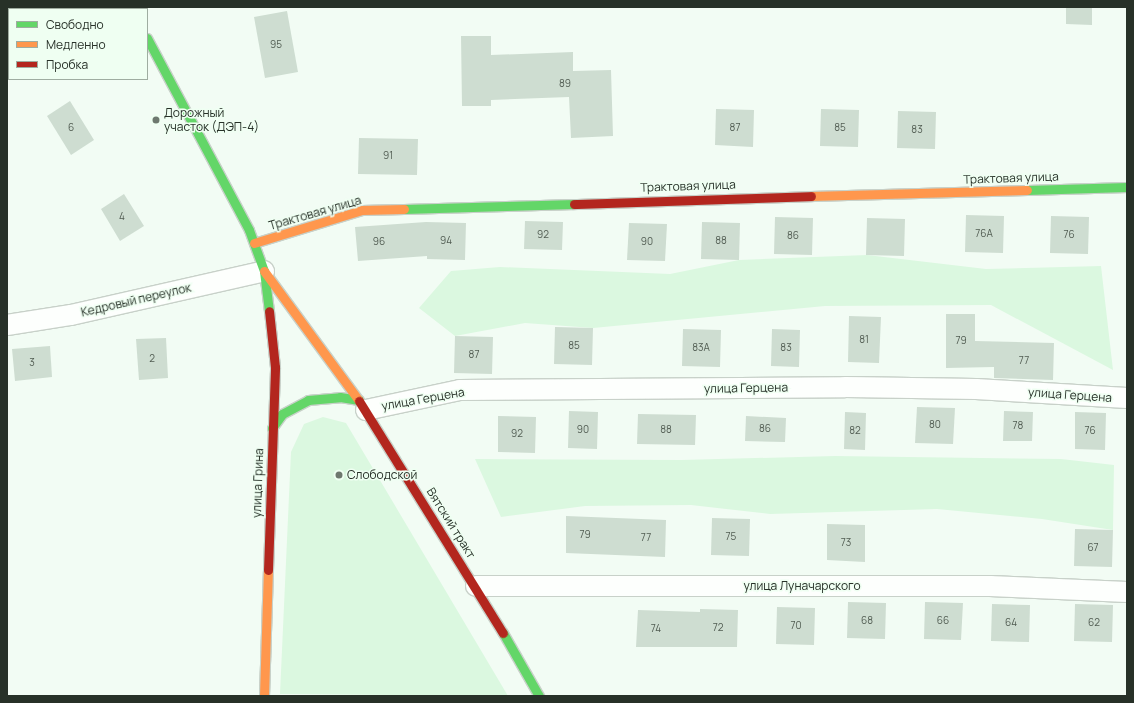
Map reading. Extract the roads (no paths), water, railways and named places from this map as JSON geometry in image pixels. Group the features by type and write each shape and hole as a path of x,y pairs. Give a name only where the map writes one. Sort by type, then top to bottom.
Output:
{"main road":[{"path":"148,40 254,244 264,271"},
{"name":"Трактовая улица","path":"254,244 362,210 1127,187"},
{"name":"Вятский тракт","path":"264,271 363,405 476,586 539,696"},
{"name":"улица Грина","path":"264,271 275,367 264,696"},
{"path":"272,428 282,414 308,400 340,397 363,405"}],"street":[{"name":"Кедровый переулок","path":"7,325 71,315 264,271"},
{"name":"улица Герцена","path":"363,405 460,390 845,387 976,389 1127,398"},
{"name":"улица Луначарского","path":"476,586 990,586 1127,592"}],"place":[{"name":"Дорожный участок (ДЭП-4)","path":"156,120"},
{"name":"Слободской","path":"339,475"}]}
